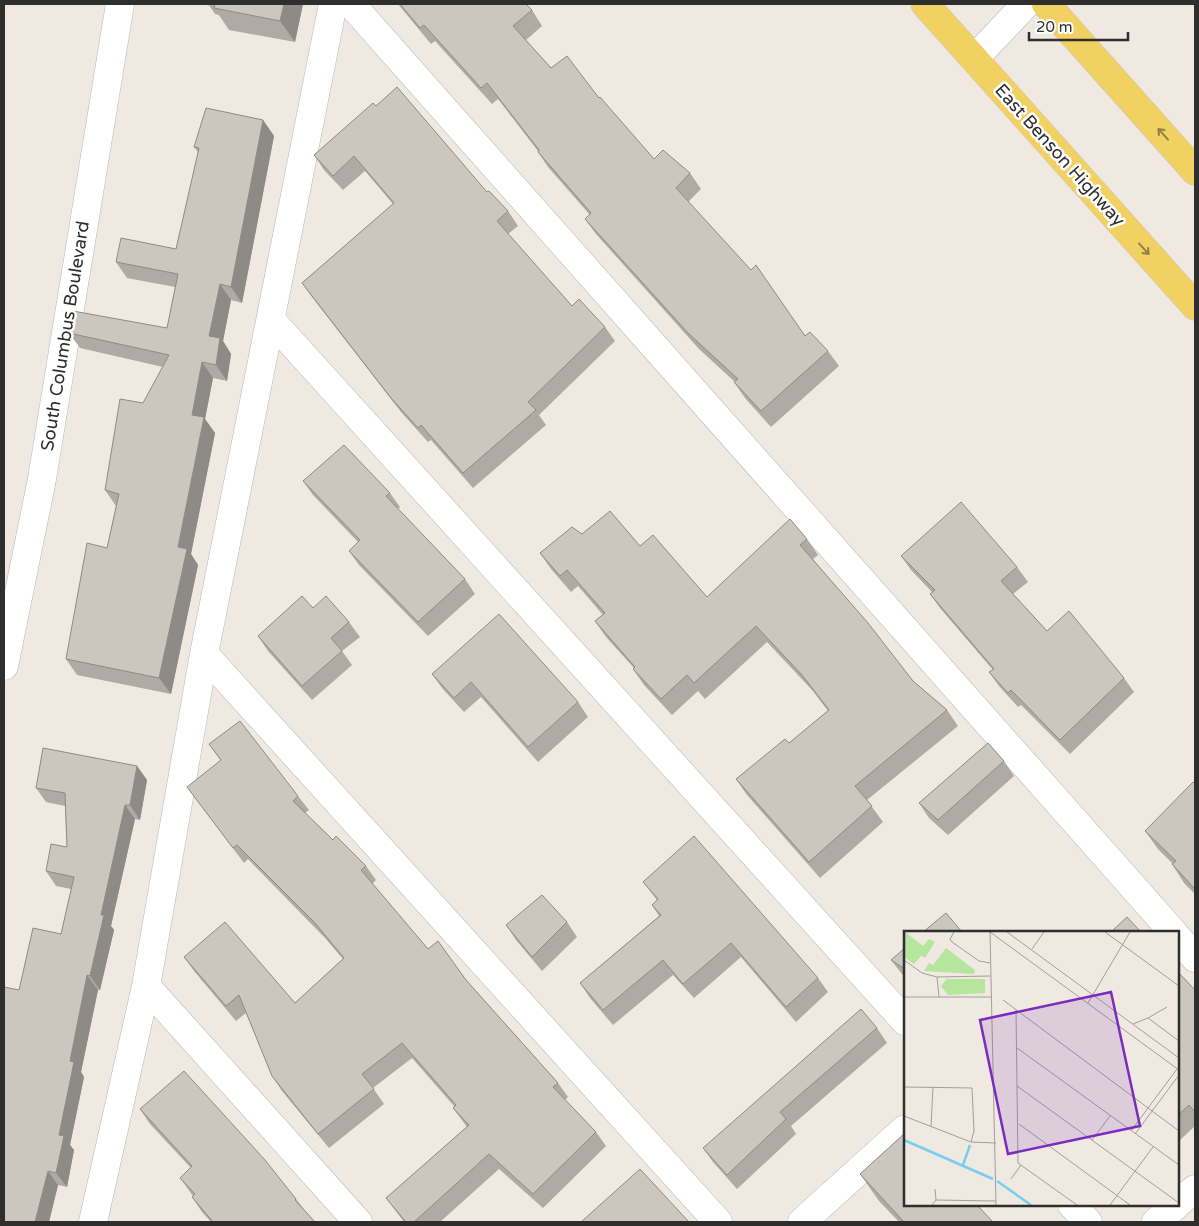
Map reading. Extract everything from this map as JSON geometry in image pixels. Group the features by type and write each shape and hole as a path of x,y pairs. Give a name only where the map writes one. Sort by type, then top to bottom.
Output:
{"main road":[{"name":"East Benson Highway","path":"925,4 1195,306"},
{"path":"1046,4 1195,171"}],"street":[{"name":"South Columbus Boulevard","path":"4,666 42,480 120,4"},
{"path":"93,1222 146,986 204,654 333,4"},
{"path":"351,4 1172,931"},
{"path":"974,59 1026,4"},
{"path":"271,320 904,1020"},
{"path":"204,654 718,1222"},
{"path":"1179,939 1195,958"},
{"path":"146,986 358,1222"},
{"path":"802,1222 904,1130"},
{"path":"1179,1202 1195,1188"},
{"path":"1073,1206 1088,1222"},
{"path":"1156,1222 1175,1206"}],"building":[{"path":"215,4 284,4 280,21 214,8"},
{"path":"400,4 526,4 532,10 513,26 551,68 567,56 599,98 654,159 663,150 690,173 676,188 751,270 756,265 805,336 810,332 828,351 761,411 734,382 738,379 688,333 585,219 591,213 538,152 539,150 487,83 481,88 424,25 420,28"},
{"path":"397,87 487,192 489,191 508,211 497,221 572,306 579,299 605,327 528,402 536,410 463,473 421,425 418,428 391,398 302,283 394,203 354,156 333,176 314,155 373,103 376,106"},
{"path":"206,108 263,120 231,287 220,284 209,336 220,338 216,365 202,362 192,415 204,417 178,547 187,549 159,678 66,659 87,543 107,548 119,494 105,490 120,399 143,403 169,355 69,333 73,311 167,328 178,274 116,262 121,238 176,249 199,148 194,147"},
{"path":"344,445 390,493 386,496 465,579 418,622 349,551 360,540 303,481"},
{"path":"961,502 1017,567 1001,581 1047,631 1069,611 1124,678 1060,740 1011,690 1008,693 989,672 994,669 930,594 935,590 901,556"},
{"path":"610,511 640,546 653,535 707,597 790,519 807,539 800,545 868,623 913,681 947,710 855,786 872,806 809,862 736,779 785,739 789,743 829,710 802,675 756,626 694,683 687,675 661,699 633,669 635,667 595,621 605,613 567,570 560,576 540,553 572,527 582,534"},
{"path":"302,596 313,608 326,596 349,622 331,638 342,651 302,686 258,636"},
{"path":"499,614 578,702 528,747 471,682 454,698 432,674"},
{"path":"240,721 298,796 293,801 333,840 336,836 366,866 361,870 428,949 438,941 466,980 558,1083 553,1087 596,1132 533,1194 489,1154 414,1222 406,1222 386,1198 469,1125 453,1108 456,1105 402,1043 362,1074 374,1089 318,1134 272,1076 239,995 226,1006 184,957 225,922 295,1003 344,958 315,923 237,845 233,848 187,787 221,760 209,744"},
{"path":"988,743 1004,761 938,820 919,803"},
{"path":"43,748 137,766 130,805 125,805 90,976 87,975 70,1061 74,1062 59,1135 64,1136 56,1173 48,1171 35,1222 4,1222 4,987 19,990 33,928 61,934 74,877 46,871 51,844 67,847 65,793 36,788"},
{"path":"1193,782 1195,784 1195,889 1172,864 1176,861 1145,831"},
{"path":"694,836 818,978 786,1007 731,943 683,984 663,960 603,1010 580,983 661,915 652,905 658,899 643,882"},
{"path":"542,895 567,922 532,957 506,925"},
{"path":"946,913 961,931 924,931"},
{"path":"1127,917 1140,931 1112,931"},
{"path":"904,949 904,968 891,960"},
{"path":"1179,973 1195,990 1195,1112 1189,1105 1179,1114"},
{"path":"861,1009 877,1028 780,1112 786,1119 727,1175 703,1148"},
{"path":"184,1071 265,1160 295,1200 315,1222 213,1222 192,1197 195,1194 180,1178 192,1166 140,1109"},
{"path":"904,1134 904,1206 978,1206 993,1222 904,1222 860,1174"},
{"path":"640,1169 689,1222 581,1222"}]}
